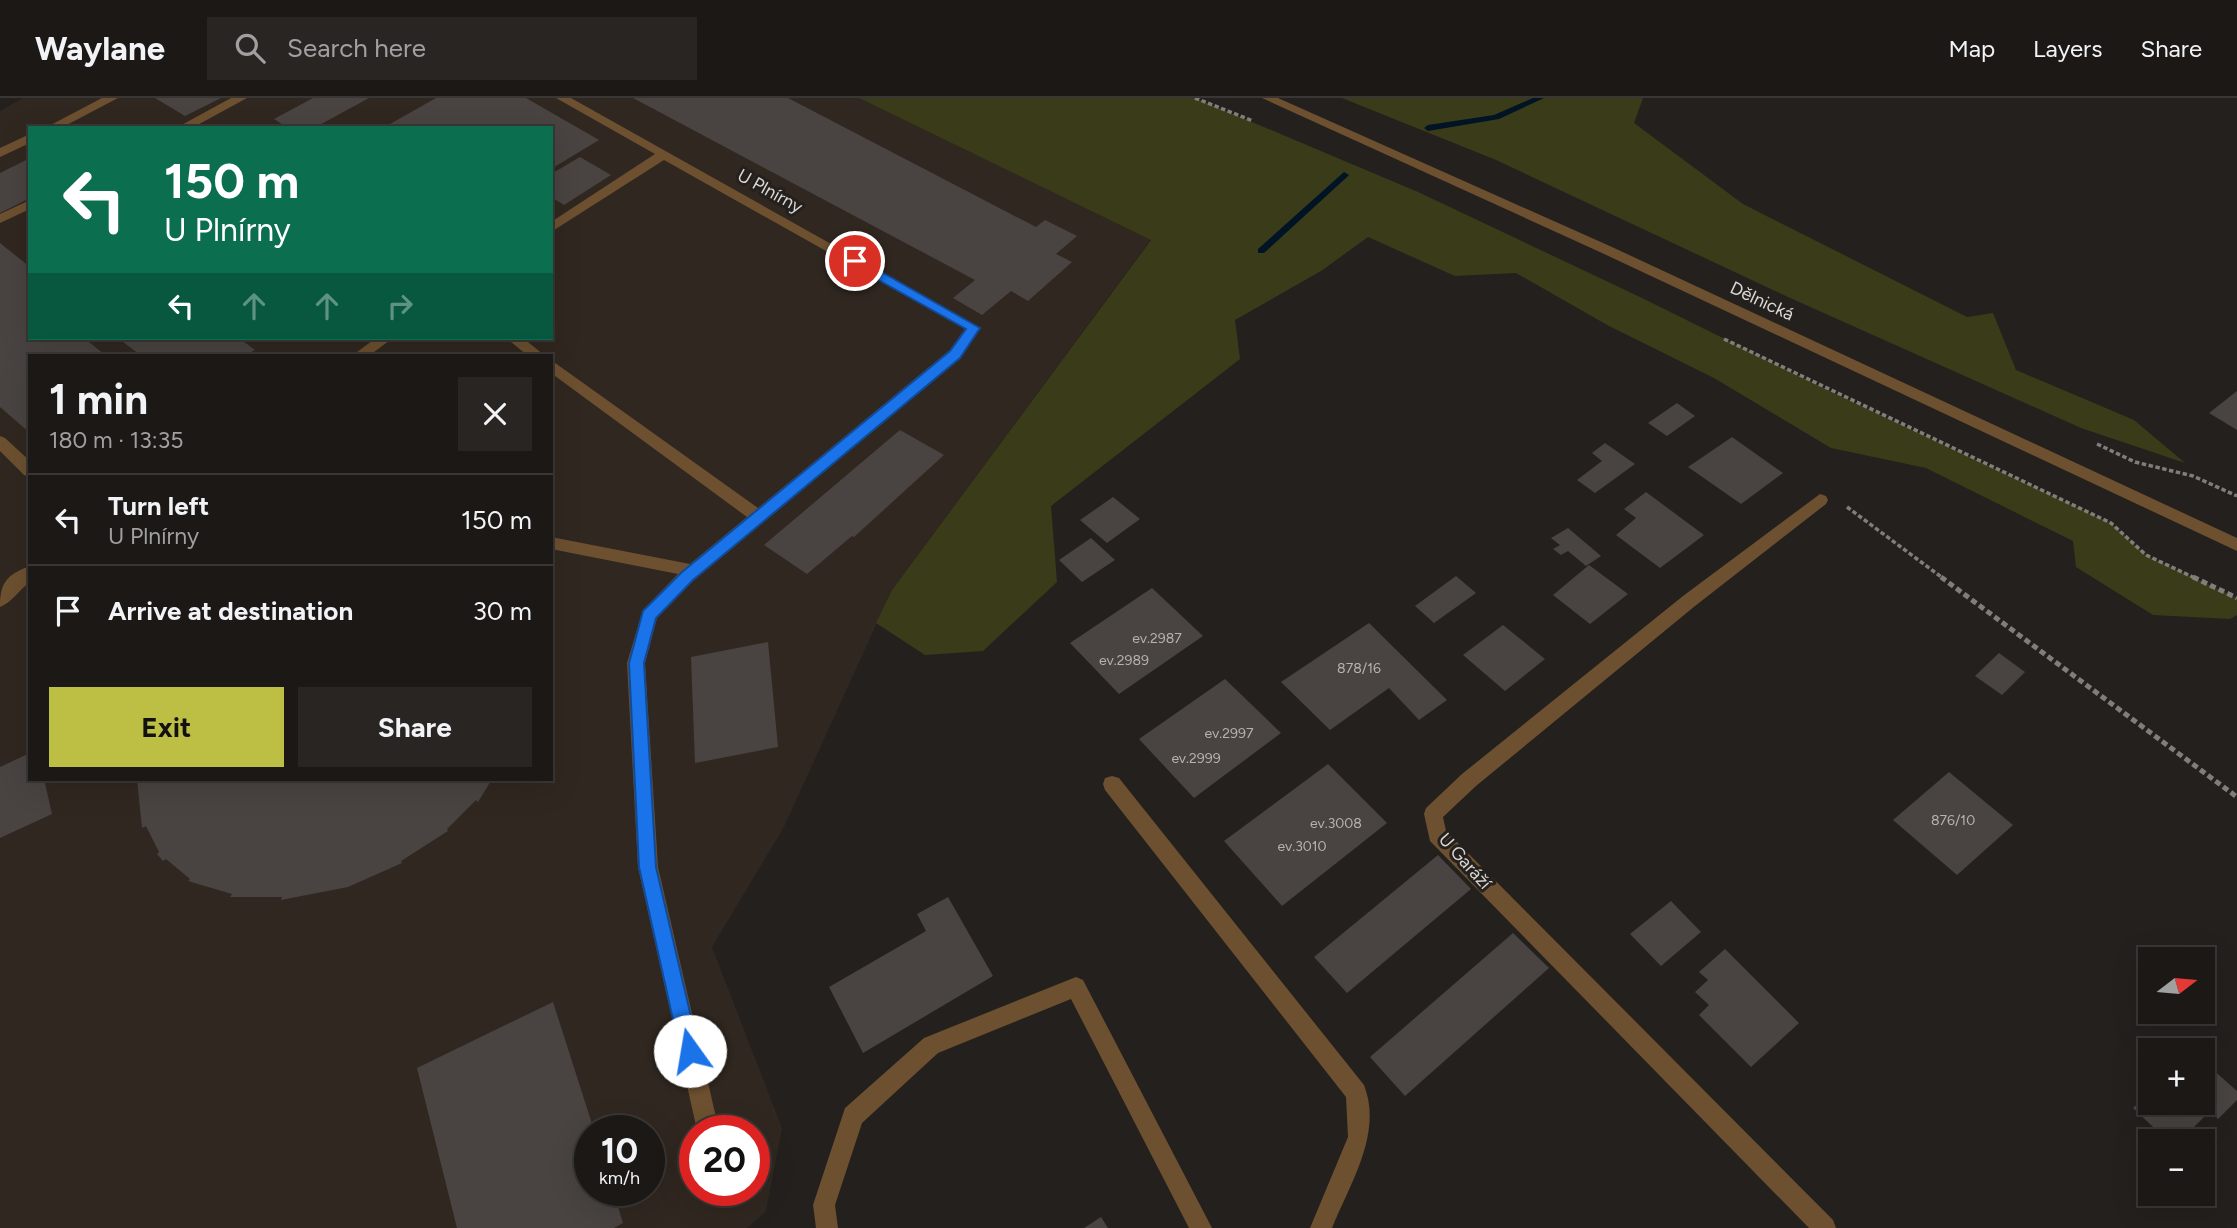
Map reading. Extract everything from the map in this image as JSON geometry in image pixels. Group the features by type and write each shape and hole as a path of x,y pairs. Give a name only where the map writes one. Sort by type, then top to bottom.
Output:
{"street":[{"path":"55,126 112,98"},
{"path":"186,126 241,98"},
{"name":"U Plnírny","path":"562,98 974,328 955,354 694,570 649,615 636,663 648,867 705,1115"},
{"name":"Dělnická","path":"1268,98 1619,255 2237,545"},
{"path":"200,119 210,126"},
{"path":"0,153 28,139"},
{"path":"553,227 664,154"},
{"path":"0,219 28,205"},
{"path":"362,354 383,340"},
{"path":"516,340 536,354"},
{"path":"553,366 759,517"},
{"path":"0,442 28,469"},
{"name":"U Garáží","path":"1820,500 1679,609 1469,780 1433,814 1437,835 1825,1228"},
{"path":"553,544 694,570"},
{"path":"0,600 11,586 28,574"},
{"path":"1112,784 1356,1093 1359,1137 1321,1228"},
{"path":"827,1228 824,1205 853,1116 931,1045 1076,987 1201,1228"}],"path":[{"path":"1714,334 2111,523 2146,555 2237,598"},
{"path":"1820,500 1842,503 2237,797"}],"shaded area":[{"path":"23,98 859,98 1151,239 892,590 784,827 712,947 782,1128 770,1190 770,1115 679,1115 679,1206 767,1206 766,1211 747,1228 0,1228 0,111"},
{"path":"859,98 1195,98 1418,192 1836,394 2111,523 2146,555 2237,598 2237,615 2230,619 2153,615 2076,567 2073,541 1926,468 1831,448 1714,378 1609,326 1516,273 1455,276 1368,237 1321,271 1235,320 1240,359 1051,506 1057,582 983,651 925,655 876,623 892,590 1151,240"},
{"path":"1342,98 1643,98 1634,123 1743,204 1967,317 1993,313 2016,370 2134,420 2185,463 2081,428 1788,297 1496,160"}],"building":[{"path":"155,98 221,98 185,116"},
{"path":"313,98 369,98 318,126 285,126 274,119"},
{"path":"436,98 526,98 599,140 553,168 553,126 387,126"},
{"path":"633,98 788,98 1036,227 1045,220 1077,236 1056,254 1072,262 1028,301 1011,291 982,315 953,298 975,280"},
{"path":"580,157 611,175 564,205 553,198 553,173"},
{"path":"28,159 28,199 0,213 0,173"},
{"path":"0,243 28,265 28,340 86,340 104,354 28,354 28,431 0,407"},
{"path":"121,340 242,340 255,350 248,354 139,354"},
{"path":"2237,391 2237,430 2209,413"},
{"path":"1677,403 1695,416 1667,436 1648,423"},
{"path":"900,430 944,455 854,537 807,574 764,545"},
{"path":"1732,437 1783,473 1741,504 1688,467"},
{"path":"1605,443 1635,464 1595,493 1577,480 1602,461 1592,453"},
{"path":"1646,492 1704,535 1660,568 1616,535 1636,518 1624,509"},
{"path":"1113,497 1140,519 1107,543 1080,520"},
{"path":"1568,528 1601,556 1586,566 1568,551 1561,555 1553,549 1560,545 1551,538"},
{"path":"1091,538 1115,560 1082,582 1059,560"},
{"path":"1589,565 1628,594 1590,624 1553,595"},
{"path":"1456,576 1476,593 1434,623 1415,606"},
{"path":"1152,588 1203,636 1119,694 1070,643"},
{"path":"1369,623 1447,700 1419,720 1389,688 1330,730 1281,682"},
{"path":"1503,625 1545,659 1505,691 1463,655"},
{"path":"768,642 778,747 695,763 691,657"},
{"path":"1999,653 2025,672 2002,695 1975,676"},
{"path":"1225,679 1281,733 1194,798 1139,739"},
{"path":"28,754 28,781 44,781 52,814 0,838 0,767"},
{"path":"1328,764 1387,823 1282,906 1224,841"},
{"path":"1949,772 2013,825 1957,875 1893,820"},
{"path":"137,781 491,781 478,802 476,800 448,831 401,861 402,863 348,887 281,900 282,897 230,897 232,894 188,881 190,879 166,859 163,861 157,854 159,852 146,826 142,828"},
{"path":"1438,855 1471,889 1347,993 1314,957"},
{"path":"948,897 993,976 863,1053 829,987 926,931 917,914"},
{"path":"1671,901 1701,932 1661,966 1630,934"},
{"path":"1513,933 1549,968 1405,1096 1370,1057"},
{"path":"1725,949 1799,1023 1751,1067 1699,1015 1709,1005 1695,992 1708,980 1699,972"},
{"path":"553,1002 589,1115 574,1115 574,1206 618,1206 623,1223 614,1228 457,1228 417,1068"},
{"path":"2215,1072 2237,1091 2237,1100 2218,1119 2214,1115"},
{"path":"2140,1115 2206,1115 2192,1129 2155,1129"},
{"path":"1101,1217 1108,1228 1084,1228"}],"waterway":[{"path":"1428,128 1496,117 1540,98"},
{"path":"1261,251 1344,175"}],"route":[{"path":"690,1051 648,867 636,663 649,615 687,576 955,354 974,328 855,261"}]}
